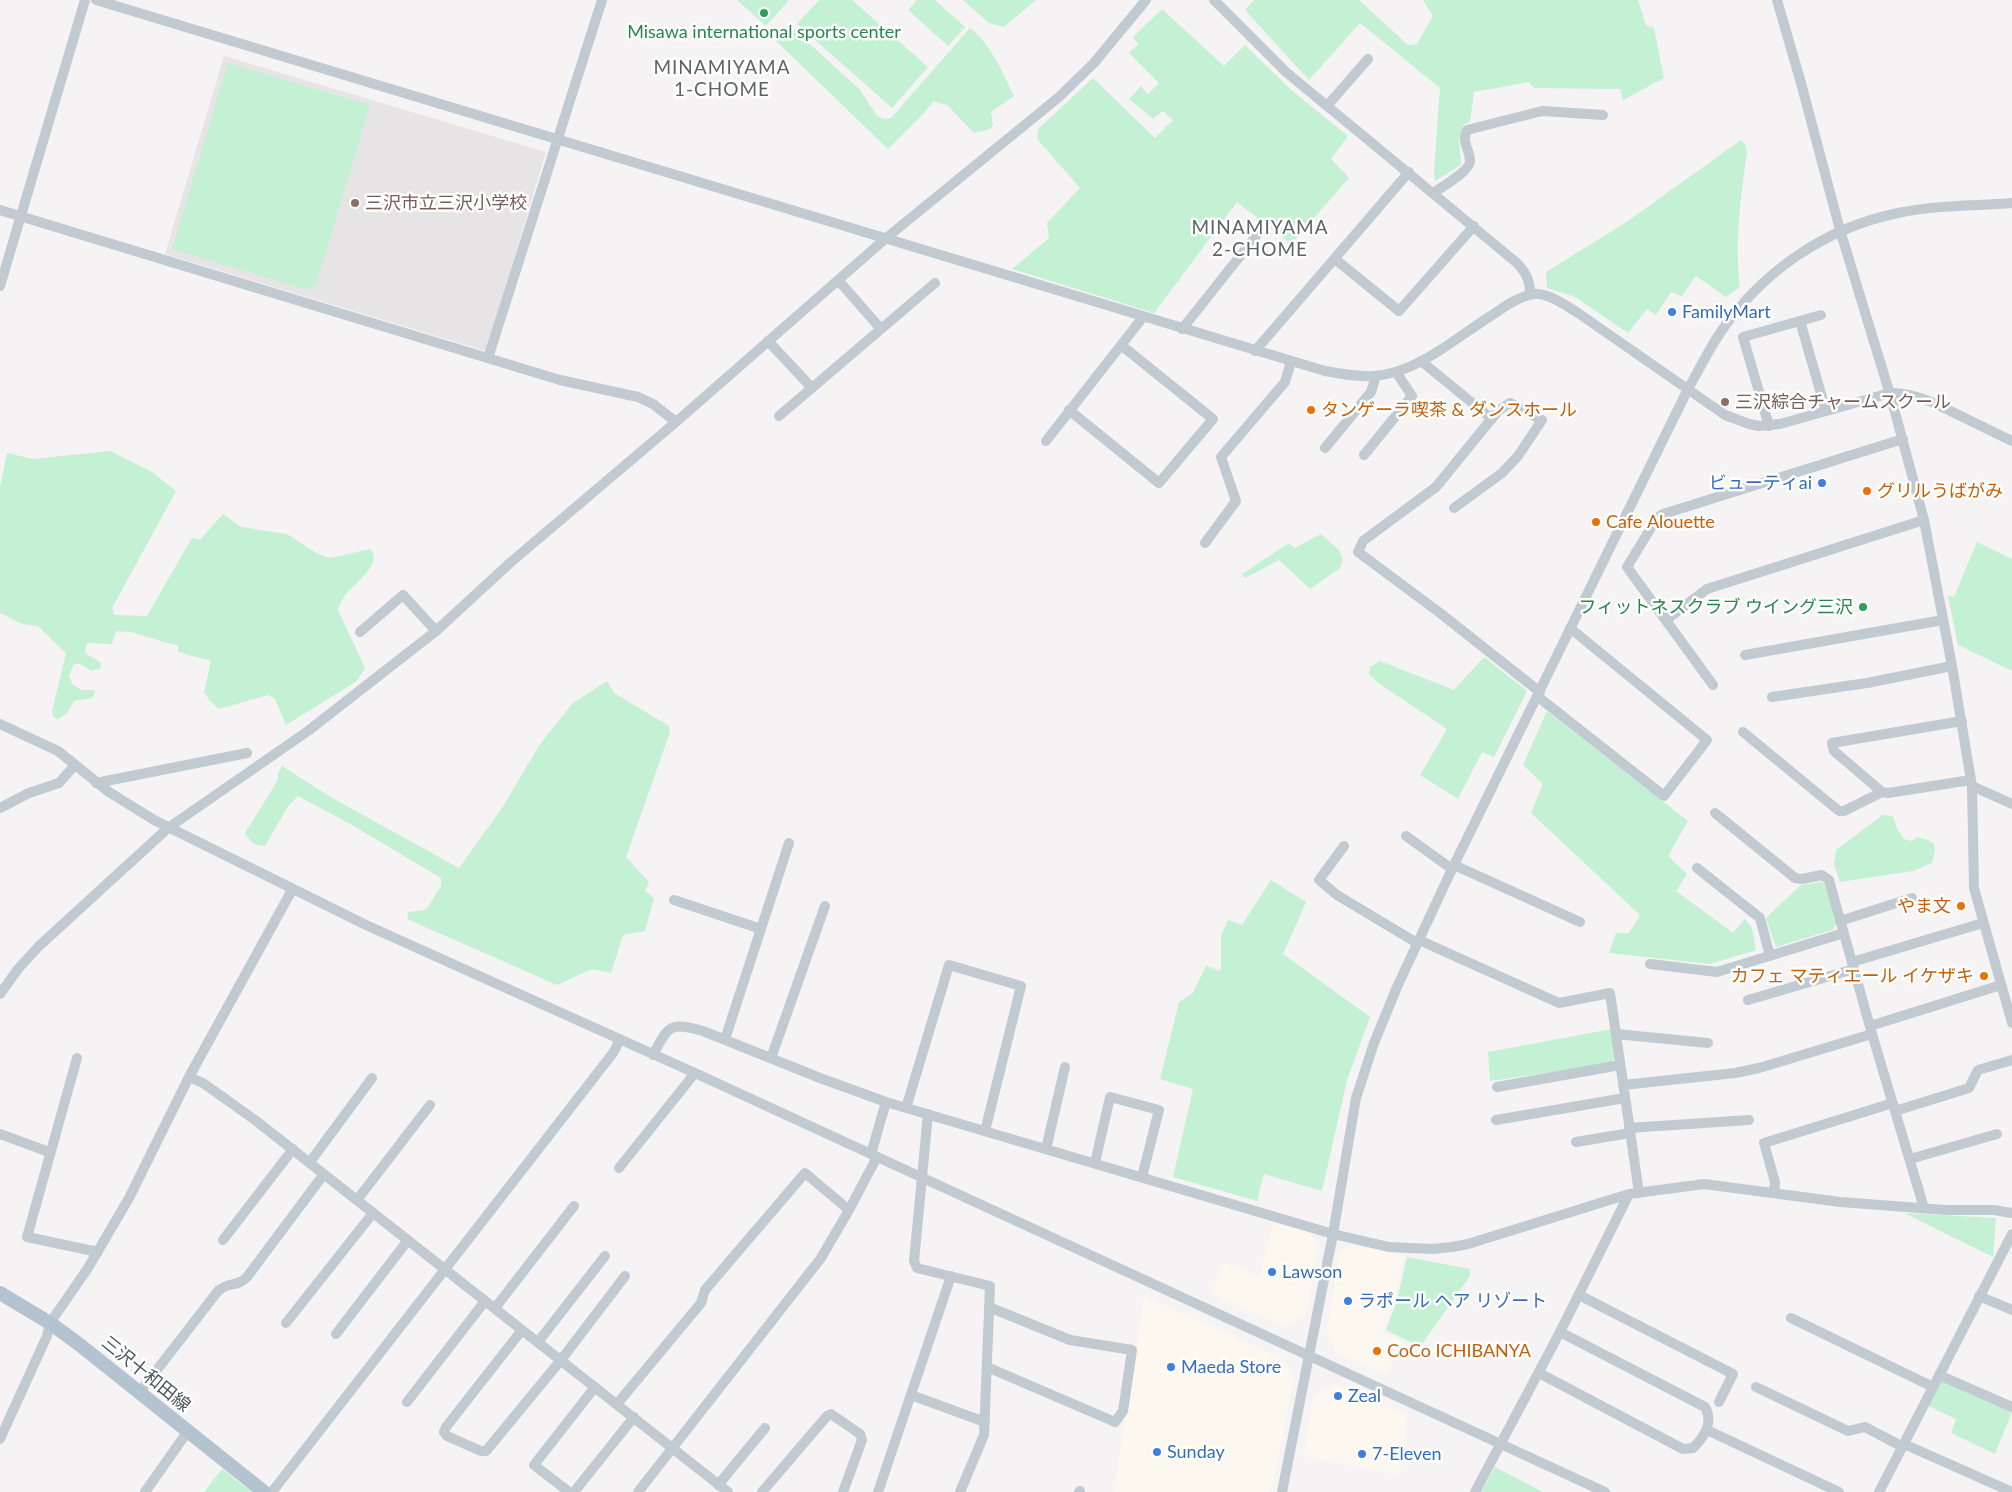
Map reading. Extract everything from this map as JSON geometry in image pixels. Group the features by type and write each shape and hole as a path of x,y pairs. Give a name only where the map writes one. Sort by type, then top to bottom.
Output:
{"main road":[{"name":"三沢十和田線","path":"0,1293 50,1323 264,1492"}],"street":[{"path":"0,286 85,0"},
{"path":"96,0 1255,352 1334,373 1376,376 1396,372 1421,362 1511,303 1530,294 1542,295 1556,300 1578,313 1725,415 1737,421 1759,426 1769,426 1890,393 1898,393 1921,398 2012,441"},
{"path":"488,358 559,140 602,0"},
{"path":"0,994 18,969 38,947 168,828 308,731 436,631 511,562 676,422 885,239 1059,97 1094,63 1146,0"},
{"path":"1214,0 1286,72 1505,251 1526,273 1530,284 1530,294"},
{"path":"1777,0 1840,230 1890,393 1924,520 1962,720 1971,783 1974,888 2012,1023"},
{"path":"1327,106 1368,59"},
{"path":"1434,192 1467,169 1470,162 1464,140 1467,130 1542,110 1603,115"},
{"path":"1255,352 1408,172"},
{"path":"1282,1492 1333,1234 1356,1098 1374,1044 1418,941 1453,867 1688,389 1718,337 1747,298 1782,266 1808,248 1840,230 1913,210 2012,203"},
{"path":"0,210 560,380 638,397 653,404 676,422"},
{"path":"1335,259 1399,311 1474,226"},
{"path":"1182,329 1260,231"},
{"path":"838,280 881,329"},
{"path":"779,416 935,283"},
{"path":"1769,426 1743,337 1821,315"},
{"path":"1046,440 1143,317"},
{"path":"1800,321 1826,410"},
{"path":"768,341 812,388"},
{"path":"1069,410 1159,483 1212,419 1121,345"},
{"path":"1205,543 1236,501 1220,457 1285,382 1291,362"},
{"path":"1421,362 1492,419"},
{"path":"1364,455 1412,396 1396,372"},
{"path":"1325,448 1371,392 1376,376"},
{"path":"1454,508 1502,474 1518,456 1542,420 1510,403 1498,411 1436,487 1363,541 1358,552 1440,613 1664,796 1707,740 1570,628"},
{"path":"1713,685 1627,567 1657,518 1663,514 1903,439"},
{"path":"1666,620 1707,589 1924,520"},
{"path":"360,632 403,595 436,631"},
{"path":"1745,655 1943,620"},
{"path":"1772,697 1952,666"},
{"path":"1962,720 1832,743 1834,751 1882,792 1888,793 1971,783 2012,804"},
{"path":"0,724 58,751 96,783 123,802 168,828 366,926 695,1073 1604,1492"},
{"path":"1743,732 1839,811 1844,811 1882,792"},
{"path":"96,783 247,754"},
{"path":"0,808 29,794 59,783 75,765"},
{"path":"1715,812 1795,878 1802,879 1822,875 1826,876 1829,880 1924,1208"},
{"path":"1406,836 1453,867 1580,922"},
{"path":"724,1039 789,843"},
{"path":"1344,846 1319,880 1337,895 1418,941 1559,1003 1610,993 1630,1131 1634,1194 1475,1492"},
{"path":"1697,868 1760,918 1770,956"},
{"path":"0,1438 47,1336 50,1323 98,1252 129,1198 190,1077 292,890"},
{"path":"1840,920 1912,898"},
{"path":"674,900 761,929"},
{"path":"771,1058 825,906"},
{"path":"1748,1000 1983,923"},
{"path":"1650,964 1718,972 1844,933"},
{"path":"906,1108 949,965 1021,986 985,1131"},
{"path":"1623,1085 1743,1071 1871,1030 2001,985"},
{"path":"653,1055 668,1029 675,1026 684,1026 724,1039 820,1078 886,1102 1333,1234 1389,1248 1432,1249 1477,1242 1634,1194 1704,1184 1840,1202 1924,1208 1994,1210 2012,1213"},
{"path":"1616,1034 1708,1043"},
{"path":"272,1492 613,1053 620,1040"},
{"path":"77,1058 26,1237 98,1252"},
{"path":"1774,1193 1775,1182 1764,1143 1969,1088 1978,1070 2012,1060"},
{"path":"1498,1087 1620,1065"},
{"path":"1046,1149 1065,1067"},
{"path":"619,1168 695,1073"},
{"path":"190,1077 202,1083 255,1120 310,1162 728,1492"},
{"path":"310,1162 372,1078"},
{"path":"1094,1163 1110,1097 1160,1110 1142,1177"},
{"path":"1496,1120 1625,1098"},
{"path":"638,1492 821,1258 849,1210 874,1155 886,1102"},
{"path":"357,1200 430,1105"},
{"path":"928,1114 920,1178 914,1261 917,1268 990,1286 984,1435 960,1492"},
{"path":"1576,1142 1630,1131 1749,1120"},
{"path":"0,1134 49,1152"},
{"path":"1910,1159 1997,1134"},
{"path":"223,1240 293,1149"},
{"path":"617,1404 700,1303 705,1290 805,1173 849,1210"},
{"path":"139,1393 218,1291 224,1286 242,1282 324,1174"},
{"path":"495,1308 574,1206"},
{"path":"286,1323 374,1213"},
{"path":"1879,1492 2012,1234"},
{"path":"336,1334 408,1240"},
{"path":"538,1342 605,1256"},
{"path":"522,1330 446,1427 444,1432 447,1436 481,1451 486,1451 561,1360 625,1276"},
{"path":"878,1492 951,1276"},
{"path":"1579,1295 1732,1374 1718,1402"},
{"path":"1980,1296 2012,1310"},
{"path":"407,1402 486,1301"},
{"path":"987,1367 1115,1422 1123,1412 1132,1350 1070,1340 990,1307"},
{"path":"1791,1318 1933,1387"},
{"path":"1539,1373 1683,1449 1693,1448 1708,1430 1708,1413 1705,1407 1560,1332"},
{"path":"1939,1375 2012,1407"},
{"path":"569,1492 534,1465 595,1387"},
{"path":"1756,1387 1848,1431 1865,1427 2012,1492"},
{"path":"911,1395 985,1422"},
{"path":"762,1492 827,1416 831,1414 860,1434 862,1440 843,1492"},
{"path":"574,1492 634,1417"},
{"path":"718,1485 765,1428"},
{"path":"1708,1430 1839,1492"},
{"path":"145,1492 188,1431"}],"shaded area":[{"name":"三沢市立三沢小学校","path":"224,56 546,152 486,351 165,254"},
{"path":"1274,1223 1310,1232 1318,1245 1306,1315 1283,1326 1211,1293 1225,1263 1259,1277"},
{"path":"1351,1245 1403,1255 1395,1300 1382,1332 1403,1342 1386,1374 1336,1352 1327,1334 1339,1254"},
{"path":"1144,1296 1285,1360 1294,1379 1271,1492 1114,1492"},
{"path":"1336,1384 1407,1416 1400,1475 1303,1456 1314,1396"}],"green space":[{"name":"Misawa international sports center","path":"737,0 789,0 766,26"},
{"path":"819,0 852,0 928,67 892,108 797,24"},
{"path":"917,0 935,0 965,27 948,46 908,10"},
{"path":"963,0 1036,0 1004,27 989,23"},
{"path":"1254,0 1359,0 1408,45 1417,44 1433,16 1423,0 1638,0 1646,25 1654,28 1664,78 1623,100 1620,89 1534,88 1529,82 1474,92 1470,122 1463,125 1459,140 1461,165 1435,181 1434,171 1440,88 1360,23 1309,80 1245,10"},
{"path":"1162,9 1224,66 1245,45 1290,89 1348,136 1331,159 1349,178 1291,244 1237,202 1154,313 1012,269 1049,238 1047,223 1080,188 1037,139 1038,129 1093,78 1155,138 1173,120 1163,111 1153,119 1129,99 1141,86 1148,94 1159,83 1129,53 1138,44 1133,37"},
{"path":"788,24 860,90 877,116 885,119 891,118 970,28 990,51 1014,96 991,112 993,125 990,129 974,133 947,105 933,101 924,113 888,149 775,40"},
{"path":"228,63 370,105 316,284 308,290 172,249"},
{"path":"1741,140 1745,144 1747,152 1738,237 1740,287 1726,297 1696,276 1682,296 1671,292 1656,315 1647,309 1628,333 1575,297 1547,288 1546,272 1625,223"},
{"path":"110,451 152,472 176,491 112,608 114,615 147,616 192,538 200,540 223,514 241,527 287,534 318,554 330,558 370,549 374,555 371,567 345,595 338,610 365,668 357,681 286,725 275,699 268,695 219,709 204,692 211,661 178,652 178,646 131,632 116,631 112,644 87,643 85,653 100,662 101,668 92,671 80,664 74,664 69,675 72,684 81,690 94,690 95,693 92,698 74,701 67,713 58,719 53,717 52,711 66,653 38,626 22,624 0,613 0,487 7,453 33,459"},
{"path":"1321,534 1339,550 1343,560 1340,568 1310,589 1279,560 1245,578 1242,574 1289,543 1295,548"},
{"path":"1977,542 2012,559 2012,671 1958,645 1948,596 1954,597"},
{"path":"1484,657 1527,691 1494,757 1482,752 1458,799 1420,775 1447,729 1378,683 1369,674 1370,667 1380,661 1454,690"},
{"path":"607,681 614,693 669,726 670,732 626,857 649,882 645,891 654,898 645,931 623,935 611,973 592,969 557,985 407,919 408,912 426,910 441,886 441,878 352,825 298,796 288,806 265,846 253,843 245,833 278,780 278,773 282,766 334,799 459,868 502,808 540,744 572,704"},
{"path":"1547,711 1688,821 1668,856 1687,874 1676,891 1733,933 1745,919 1752,928 1756,950 1710,964 1609,953 1616,933 1629,933 1640,915 1531,813 1543,784 1523,765"},
{"path":"1883,815 1893,816 1897,829 1904,839 1912,841 1917,837 1934,844 1935,850 1932,863 1913,871 1840,882 1834,864 1836,850"},
{"path":"1271,880 1306,902 1283,954 1370,1017 1347,1080 1322,1191 1264,1174 1257,1201 1173,1177 1193,1089 1160,1079 1179,1002 1193,993 1206,966 1221,971 1221,936 1228,920 1242,925"},
{"path":"1821,882 1827,885 1836,925 1832,930 1776,947 1766,918 1801,885"},
{"path":"1612,1029 1616,1057 1609,1064 1490,1081 1488,1052"},
{"path":"1904,1213 1996,1218 1993,1257"},
{"path":"1407,1257 1470,1269 1470,1276 1420,1347 1386,1330 1397,1300"},
{"path":"1945,1381 2012,1412 1995,1454 1951,1433 1956,1419 1928,1406 1940,1383"},
{"path":"1495,1467 1543,1492 1481,1492"},
{"path":"222,1469 252,1492 204,1492"}],"place":[{"name":"Misawa international sports center","path":"764,13"},
{"name":"三沢市立三沢小学校","path":"355,203"},
{"name":"FamilyMart","path":"1672,312"},
{"name":"三沢綜合チャームスクール","path":"1725,402"},
{"name":"タンゲーラ喫茶 & ダンスホール","path":"1311,410"},
{"name":"ビューティai","path":"1822,483"},
{"name":"グリルうばがみ","path":"1867,491"},
{"name":"Cafe Alouette","path":"1596,522"},
{"name":"フィットネスクラブ ウイング三沢","path":"1863,607"},
{"name":"やま文","path":"1961,906"},
{"name":"カフェ マティエール イケザキ","path":"1984,976"},
{"name":"Lawson","path":"1272,1272"},
{"name":"ラポール ヘア リゾート","path":"1348,1301"},
{"name":"CoCo ICHIBANYA","path":"1377,1351"},
{"name":"Maeda Store","path":"1171,1367"},
{"name":"Zeal","path":"1338,1396"},
{"name":"Sunday","path":"1157,1452"},
{"name":"7-Eleven","path":"1362,1454"}],"district":[{"name":"MINAMIYAMA 1-CHOME","path":"722,79"},
{"name":"MINAMIYAMA 2-CHOME","path":"1260,239"}]}
